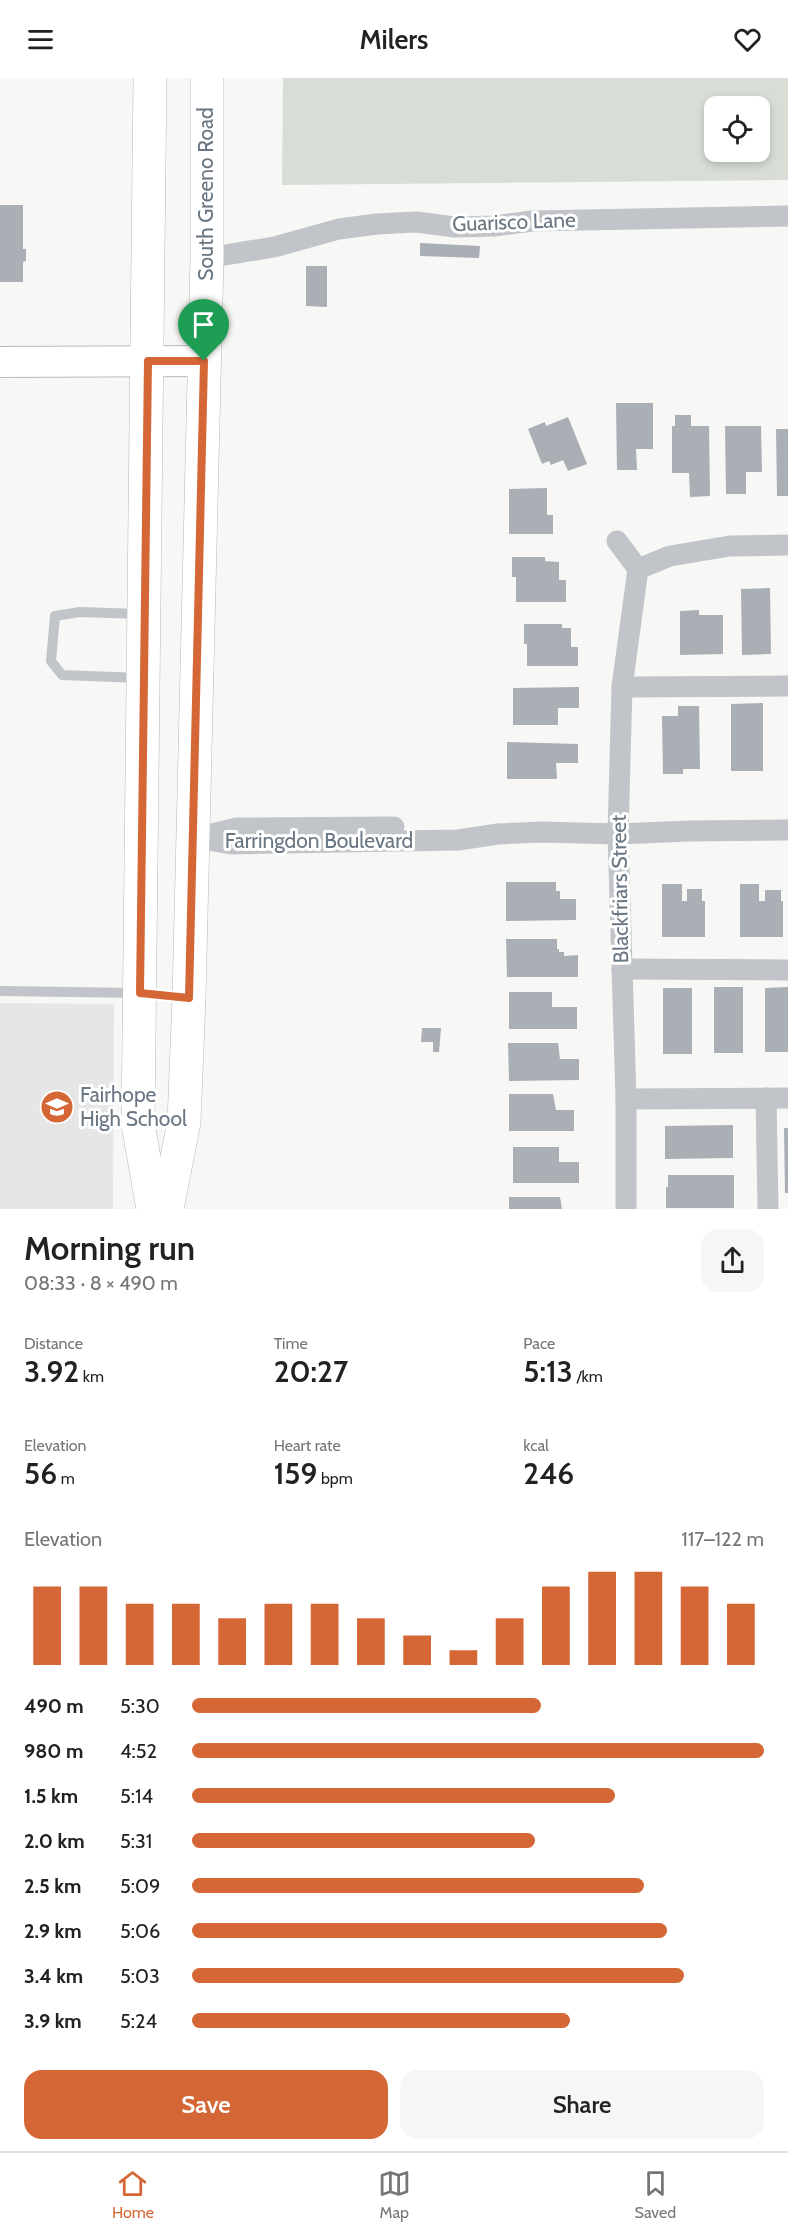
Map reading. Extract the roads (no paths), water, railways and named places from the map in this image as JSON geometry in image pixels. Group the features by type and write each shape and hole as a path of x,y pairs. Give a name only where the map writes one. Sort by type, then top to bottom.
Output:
{"main road":[{"path":"150,78 138,1124 153,1209"},
{"name":"South Greeno Road","path":"167,1209 184,1122 189,998 207,258 207,78"}],"street":[{"name":"Guarisco Lane","path":"207,258 274,247 339,229 377,224 416,222 455,227 543,221 788,216"},
{"path":"0,362 204,361"},
{"path":"617,541 638,569 670,556 730,546 788,545"},
{"name":"Blackfriars Street","path":"626,1209 626,1099 618,834 622,687 638,569"},
{"path":"622,687 788,686"},
{"name":"Farringdon Boulevard","path":"194,838 237,828 472,826 498,834 788,830"},
{"path":"622,969 788,970"},
{"path":"766,1098 768,1209"},
{"path":"626,1099 788,1098"}],"lane":[{"path":"144,615 80,612 55,616 51,661 62,675 144,679"},
{"path":"0,991 140,993 189,998"}],"place":[{"name":"Fairhope High School","path":"57,1107"}]}
